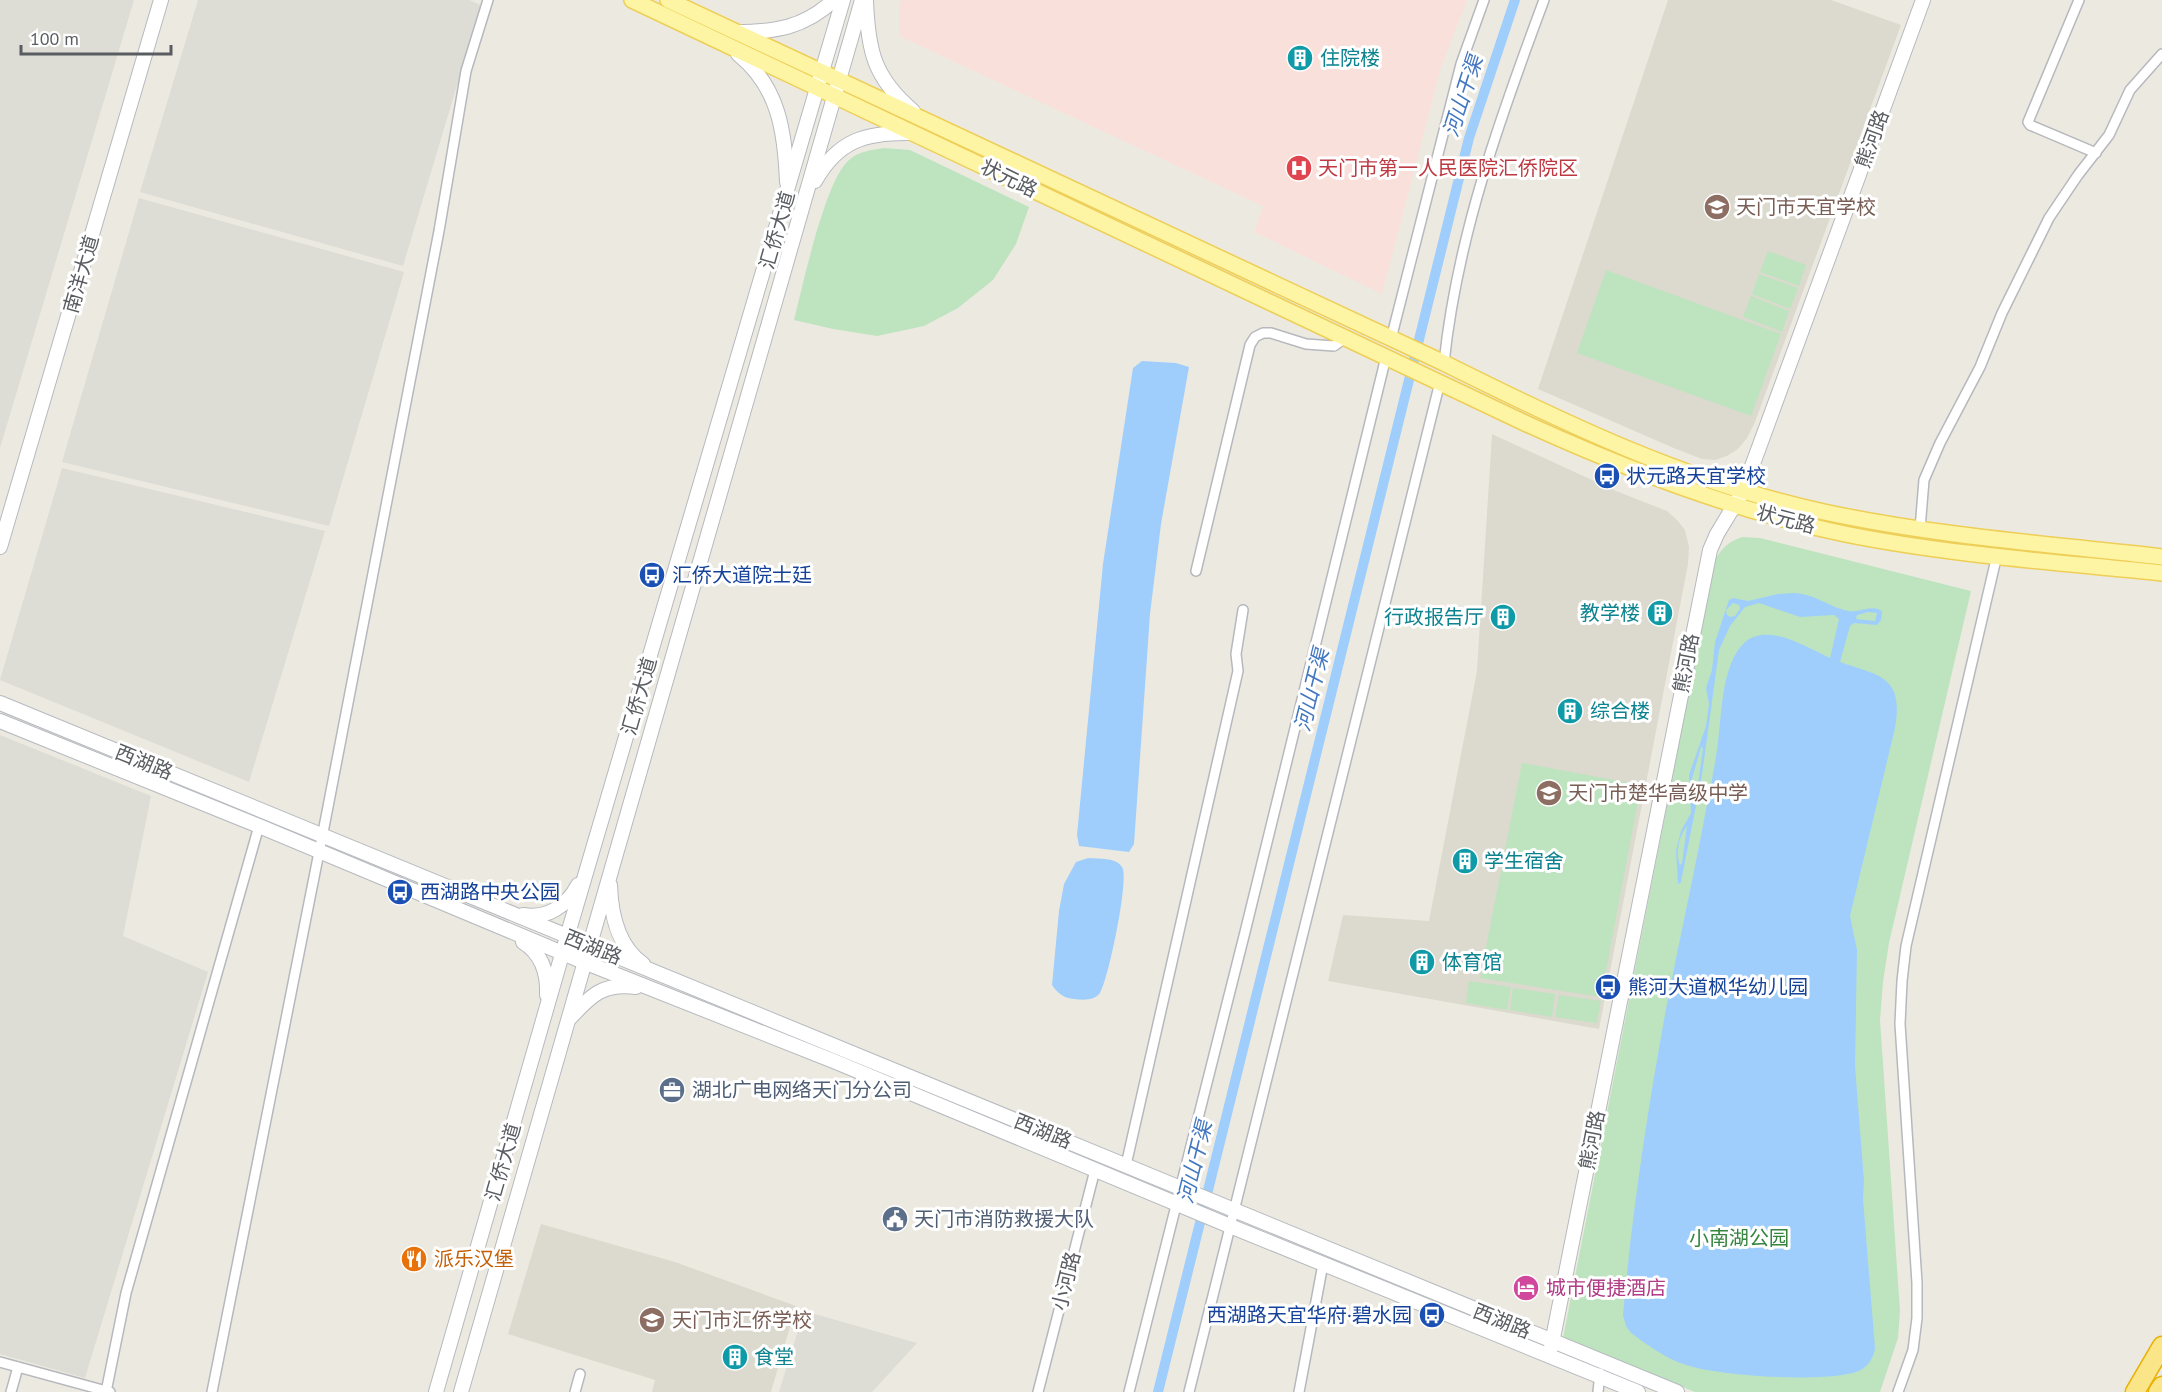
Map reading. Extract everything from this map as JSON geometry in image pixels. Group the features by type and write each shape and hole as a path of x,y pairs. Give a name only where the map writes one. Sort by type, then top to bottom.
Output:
{"highway":[{"path":"2135,1392 2162,1346"},
{"path":"2146,1392 2162,1365"},
{"path":"2158,1392 2162,1386"}],"main road":[{"name":"南洋大道","path":"0,547 161,0"},
{"name":"状元路","path":"632,0 732,39 821,81 834,95 1578,447 1657,479 1735,505 1856,536 1997,555 2162,573"},
{"name":"状元路","path":"668,0 732,39"},
{"path":"787,194 785,148 778,109 763,79 732,39 783,29 800,23 834,0"},
{"name":"汇侨大道","path":"436,1392 567,937 843,0"},
{"path":"852,0 862,0 869,39 884,81 895,96 921,118"},
{"name":"汇侨大道","path":"461,1392 862,0"},
{"name":"熊河路","path":"1550,1356 1705,567 1717,534 1743,491 1923,0"},
{"name":"状元路","path":"821,81 839,80 1632,453 1743,491 1822,512 1920,529 2162,557"},
{"path":"805,198 829,159 841,148 870,136 916,133"},
{"path":"0,695 14,709"},
{"name":"西湖路","path":"0,703 1677,1392"},
{"name":"西湖路","path":"3,723 1638,1392"},
{"path":"507,912 538,916 560,907 575,891 588,868"},
{"path":"609,874 612,910 620,937 638,960 657,974"},
{"path":"501,928 531,947 543,963 547,987 546,1012"},
{"path":"567,1020 594,993 606,988 620,986 651,988"}],"street":[{"path":"212,1392 439,231 466,71 488,0"},
{"path":"1392,340 1455,86 1484,0"},
{"path":"1441,362 1458,273 1480,183 1510,89 1544,0"},
{"path":"2079,0 2028,122 2030,125 2096,153"},
{"path":"1920,529 1924,480 1940,443 1980,367 2002,313 2049,218 2109,135 2130,90 2162,54"},
{"path":"1196,571 1250,345 1255,337 1263,333 1271,333 1306,344 1334,346 1345,338"},
{"path":"1129,1392 1183,1189 1386,357"},
{"path":"1189,1392 1226,1225 1437,380"},
{"path":"1898,1392 1913,1350 1917,1318 1917,1283 1900,1024 1906,946 1997,555"},
{"path":"1126,1165 1238,670 1236,654 1243,610"},
{"path":"0,1362 108,1392 126,1293 259,826"},
{"name":"小河路","path":"1038,1392 1095,1170"},
{"path":"1299,1392 1323,1264"},
{"path":"1598,1392 1602,1361"},
{"path":"10,1392 18,1367"},
{"path":"575,1392 580,1374"}],"shaded area":[{"path":"0,0 134,0 0,448"},
{"path":"198,0 469,0 481,5 403,266 140,192"},
{"name":"天门市第一人民医院汇侨院区","path":"901,0 1467,0 1441,67 1382,294 1254,232 1263,206 899,36"},
{"name":"天门市天宜学校","path":"1668,0 1831,0 1901,25 1755,422 1738,449 1715,460 1702,459 1676,449 1538,389"},
{"path":"139,198 404,272 329,526 62,462"},
{"name":"天门市楚华高级中学","path":"1492,434 1616,491 1667,511 1685,530 1689,547 1688,564 1599,1029 1328,981 1343,915 1429,921 1477,671"},
{"path":"62,468 325,531 249,782 0,680"},
{"path":"0,735 151,796 123,936 208,972 85,1378 0,1354"},
{"name":"天门市汇侨学校","path":"541,1224 675,1262 796,1306 771,1392 652,1392 655,1380 508,1334"},
{"path":"804,1311 917,1343 872,1392 779,1392"}],"green space":[{"path":"884,148 910,150 1029,207 1016,244 993,280 958,308 924,326 877,336 794,320 823,210 840,171 849,160 857,155"},
{"path":"1768,251 1806,265 1799,286 1760,272"},
{"path":"1606,270 1781,334 1751,416 1577,353"},
{"path":"1759,274 1798,288 1790,309 1752,294"},
{"path":"1751,296 1789,311 1782,332 1743,317"},
{"name":"小南湖公园","path":"1742,537 1760,538 1971,591 1889,943 1883,982 1880,1020 1900,1311 1898,1338 1880,1392 1695,1392 1563,1338 1715,560 1726,546"},
{"path":"1522,763 1641,785 1601,997 1480,978"},
{"path":"1469,981 1511,987 1507,1010 1466,1003"},
{"path":"1513,988 1555,994 1552,1017 1510,1010"},
{"path":"1559,995 1601,1001 1597,1023 1555,1017"}],"water":[{"path":"1142,361 1176,363 1189,367 1161,524 1150,614 1134,844 1129,852 1079,846 1077,835 1103,564 1133,368"},
{"name":"小南湖公园","path":"1778,594 1802,594 1849,611 1873,608 1882,611 1881,620 1877,625 1854,623 1850,626 1840,662 1877,675 1886,681 1896,698 1897,711 1895,728 1850,916 1857,950 1855,1066 1875,1348 1871,1360 1861,1370 1826,1377 1748,1375 1686,1365 1650,1347 1631,1333 1623,1315 1641,1159 1653,1081 1712,780 1726,678 1737,652 1745,642 1754,637 1765,635 1788,639 1830,658 1839,619 1834,615 1800,617 1759,603 1745,607 1730,626 1719,650 1702,775 1681,882 1678,884 1676,850 1681,831 1691,813 1689,775 1706,726 1709,704 1706,688 1712,670 1715,642 1729,600 1733,598 1748,601","holes":["1733,603 1739,605 1740,609 1735,616 1730,617 1726,610","1868,612 1877,613 1875,621 1856,619 1857,615","1701,747 1703,748 1698,785 1693,799 1692,779","1687,826 1680,865 1678,850"]},
{"path":"1088,858 1116,862 1122,867 1124,875 1121,908 1104,985 1098,996 1081,1000 1064,997 1052,985 1064,884 1076,862"}],"waterway":[{"name":"河山干渠","path":"1158,1392 1469,138 1515,0"}],"place":[{"name":"住院楼","path":"1300,58"},
{"name":"天门市第一人民医院汇侨院区","path":"1299,168"},
{"name":"天门市天宜学校","path":"1717,207"},
{"name":"状元路天宜学校","path":"1607,476"},
{"name":"汇侨大道院士廷","path":"652,575"},
{"name":"教学楼","path":"1660,613"},
{"name":"行政报告厅","path":"1503,617"},
{"name":"综合楼","path":"1570,711"},
{"name":"天门市楚华高级中学","path":"1549,793"},
{"name":"学生宿舍","path":"1465,861"},
{"name":"西湖路中央公园","path":"400,892"},
{"name":"体育馆","path":"1422,962"},
{"name":"熊河大道枫华幼儿园","path":"1608,987"},
{"name":"湖北广电网络天门分公司","path":"672,1090"},
{"name":"天门市消防救援大队","path":"895,1219"},
{"name":"派乐汉堡","path":"414,1259"},
{"name":"城市便捷酒店","path":"1526,1288"},
{"name":"西湖路天宜华府·碧水园","path":"1432,1315"},
{"name":"天门市汇侨学校","path":"652,1320"},
{"name":"食堂","path":"735,1357"}]}
